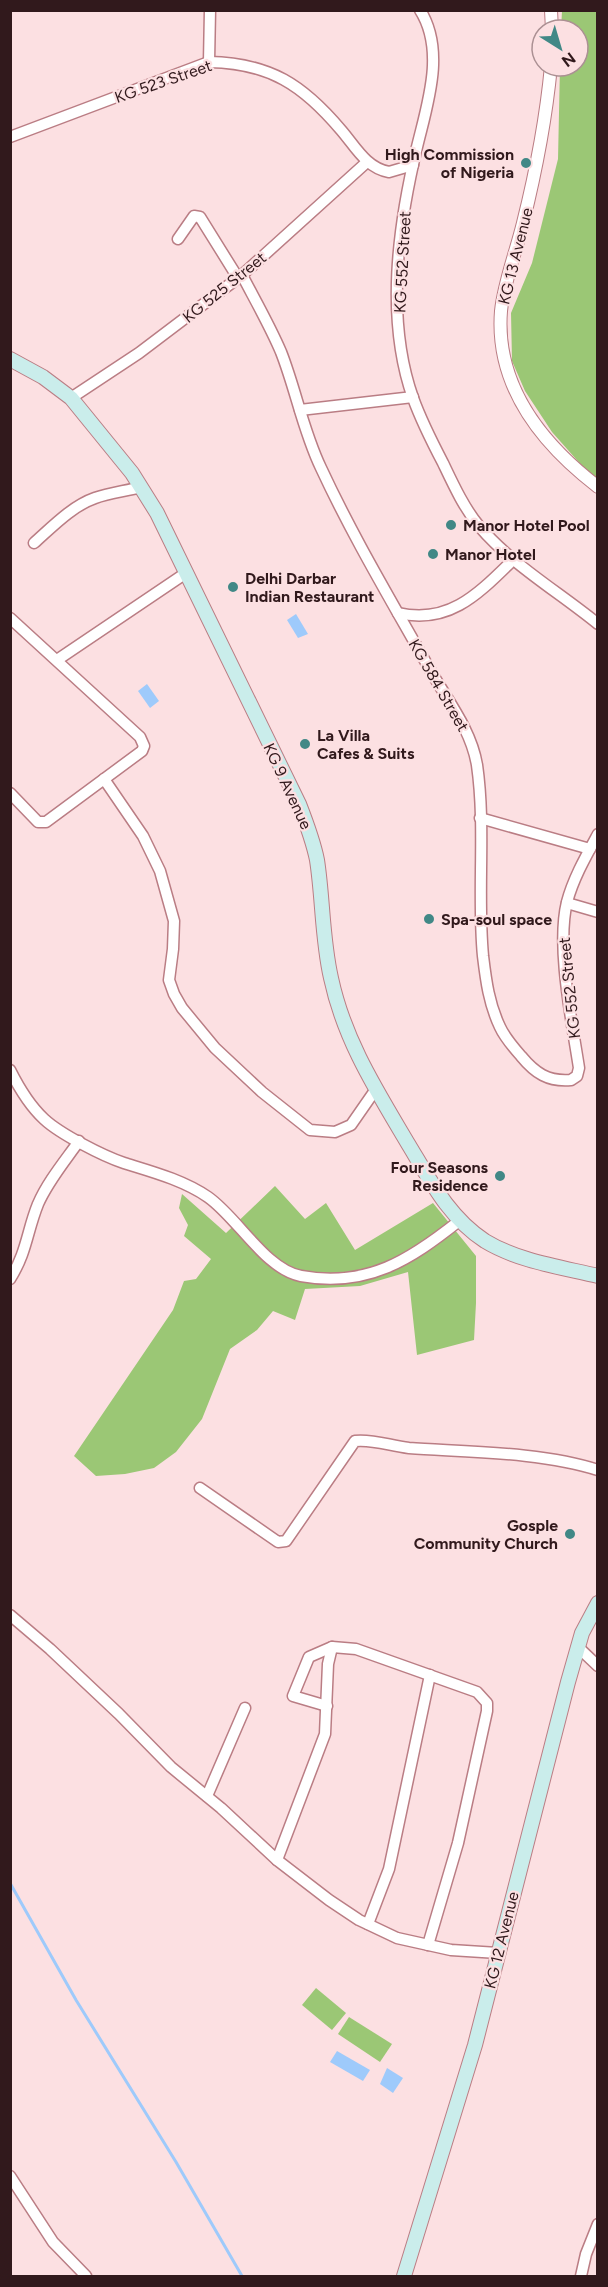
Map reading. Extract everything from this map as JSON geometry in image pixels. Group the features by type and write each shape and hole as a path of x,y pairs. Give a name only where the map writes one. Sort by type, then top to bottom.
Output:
{"main road":[{"name":"KG 9 Avenue","path":"10,359 43,377 71,398 113,448 157,513 299,804 312,837 330,974 339,1014 352,1045 376,1089 431,1182 459,1221 485,1241 516,1256 597,1276"},
{"name":"KG 12 Avenue","path":"404,2277 475,2045 578,1647 589,1616 597,1603"}],"street":[{"path":"209,62 210,10"},
{"name":"KG 552 Street","path":"420,10 429,34 433,60 432,76 406,192 397,277 399,333 405,369 413,397 443,465 478,524 514,559 597,624"},
{"name":"KG 523 Street","path":"10,137 209,62 236,63 284,78 317,104 367,162 389,172 412,165"},
{"name":"KG 13 Avenue","path":"549,78 539,157 501,310 505,367 518,398 538,429 569,464 597,487"},
{"name":"KG 525 Street","path":"71,398 139,353 240,276 367,162"},
{"name":"KG 584 Street","path":"178,239 190,219 194,216 200,217 240,276 280,351 306,435 363,553 473,744 477,767 480,818 480,922 488,995 507,1040 536,1073 546,1078 563,1081 577,1076"},
{"path":"300,410 413,397"},
{"path":"34,543 60,520 86,502 141,488"},
{"path":"398,613 415,617 434,616 448,612 468,599 514,559"},
{"path":"57,660 186,573"},
{"path":"10,618 144,741 142,751 46,822 38,822 10,793"},
{"path":"104,779 143,836 160,871 174,921 169,980 174,994 182,1008 215,1048 262,1092 310,1130 335,1132 351,1125 376,1089"},
{"path":"480,818 590,849"},
{"name":"KG 552 Street","path":"577,1076 579,1068 563,943 563,923 567,903 597,834"},
{"path":"567,903 597,912"},
{"path":"10,1071 36,1112 46,1121 120,1162 171,1178 209,1198 271,1259 288,1272 300,1276 337,1279 381,1271 424,1248 459,1221"},
{"path":"10,1279 22,1260 44,1191 79,1141"},
{"path":"200,1488 278,1542 286,1541 355,1441 370,1439 402,1447 549,1460 597,1470"},
{"path":"12,1620 50,1648 171,1767 278,1860 329,1900 368,1924 397,1938 450,1950 498,1953"},
{"path":"278,1860 325,1734 328,1664 332,1647"},
{"path":"327,1706 293,1696 309,1657 332,1647 356,1649 430,1675 477,1692 487,1702 487,1711 458,1843 428,1945"},
{"path":"578,1647 597,1666"},
{"path":"368,1924 389,1869 430,1675"},
{"path":"207,1796 245,1708"},
{"path":"10,2176 53,2242 86,2277"},
{"path":"581,2277 586,2254 597,2224"}],"green space":[{"path":"562,11 597,11 597,478 583,467 552,432 525,391 512,361 511,313 532,263 558,159 560,78 590,78 590,18 562,18"},
{"path":"275,1186 305,1219 326,1203 355,1250 433,1203 476,1256 474,1340 417,1355 408,1272 360,1286 305,1289 295,1320 273,1311 257,1330 230,1349 202,1419 176,1452 154,1468 125,1474 96,1476 74,1456 173,1310 184,1281 196,1279 211,1259 184,1236 188,1225 179,1208 182,1194 226,1233"},
{"path":"316,1988 346,2013 332,2030 302,2005"},
{"path":"349,2017 392,2044 380,2062 338,2034"}],"water":[{"path":"296,614 308,634 298,638 287,620"},
{"path":"147,684 159,701 150,708 138,691"},
{"path":"337,2051 370,2070 363,2081 330,2062"},
{"path":"387,2068 403,2078 393,2093 380,2084"}],"waterway":[{"path":"10,1883 76,2000 176,2162 242,2276"}],"place":[{"name":"High Commission of Nigeria","path":"526,163"},
{"name":"Manor Hotel Pool","path":"451,525"},
{"name":"Manor Hotel","path":"433,554"},
{"name":"Delhi Darbar Indian Restaurant","path":"233,587"},
{"name":"La Villa Cafes & Suits","path":"305,744"},
{"name":"Spa-soul space","path":"429,919"},
{"name":"Four Seasons Residence","path":"500,1176"},
{"name":"Gosple Community Church","path":"570,1534"}]}
